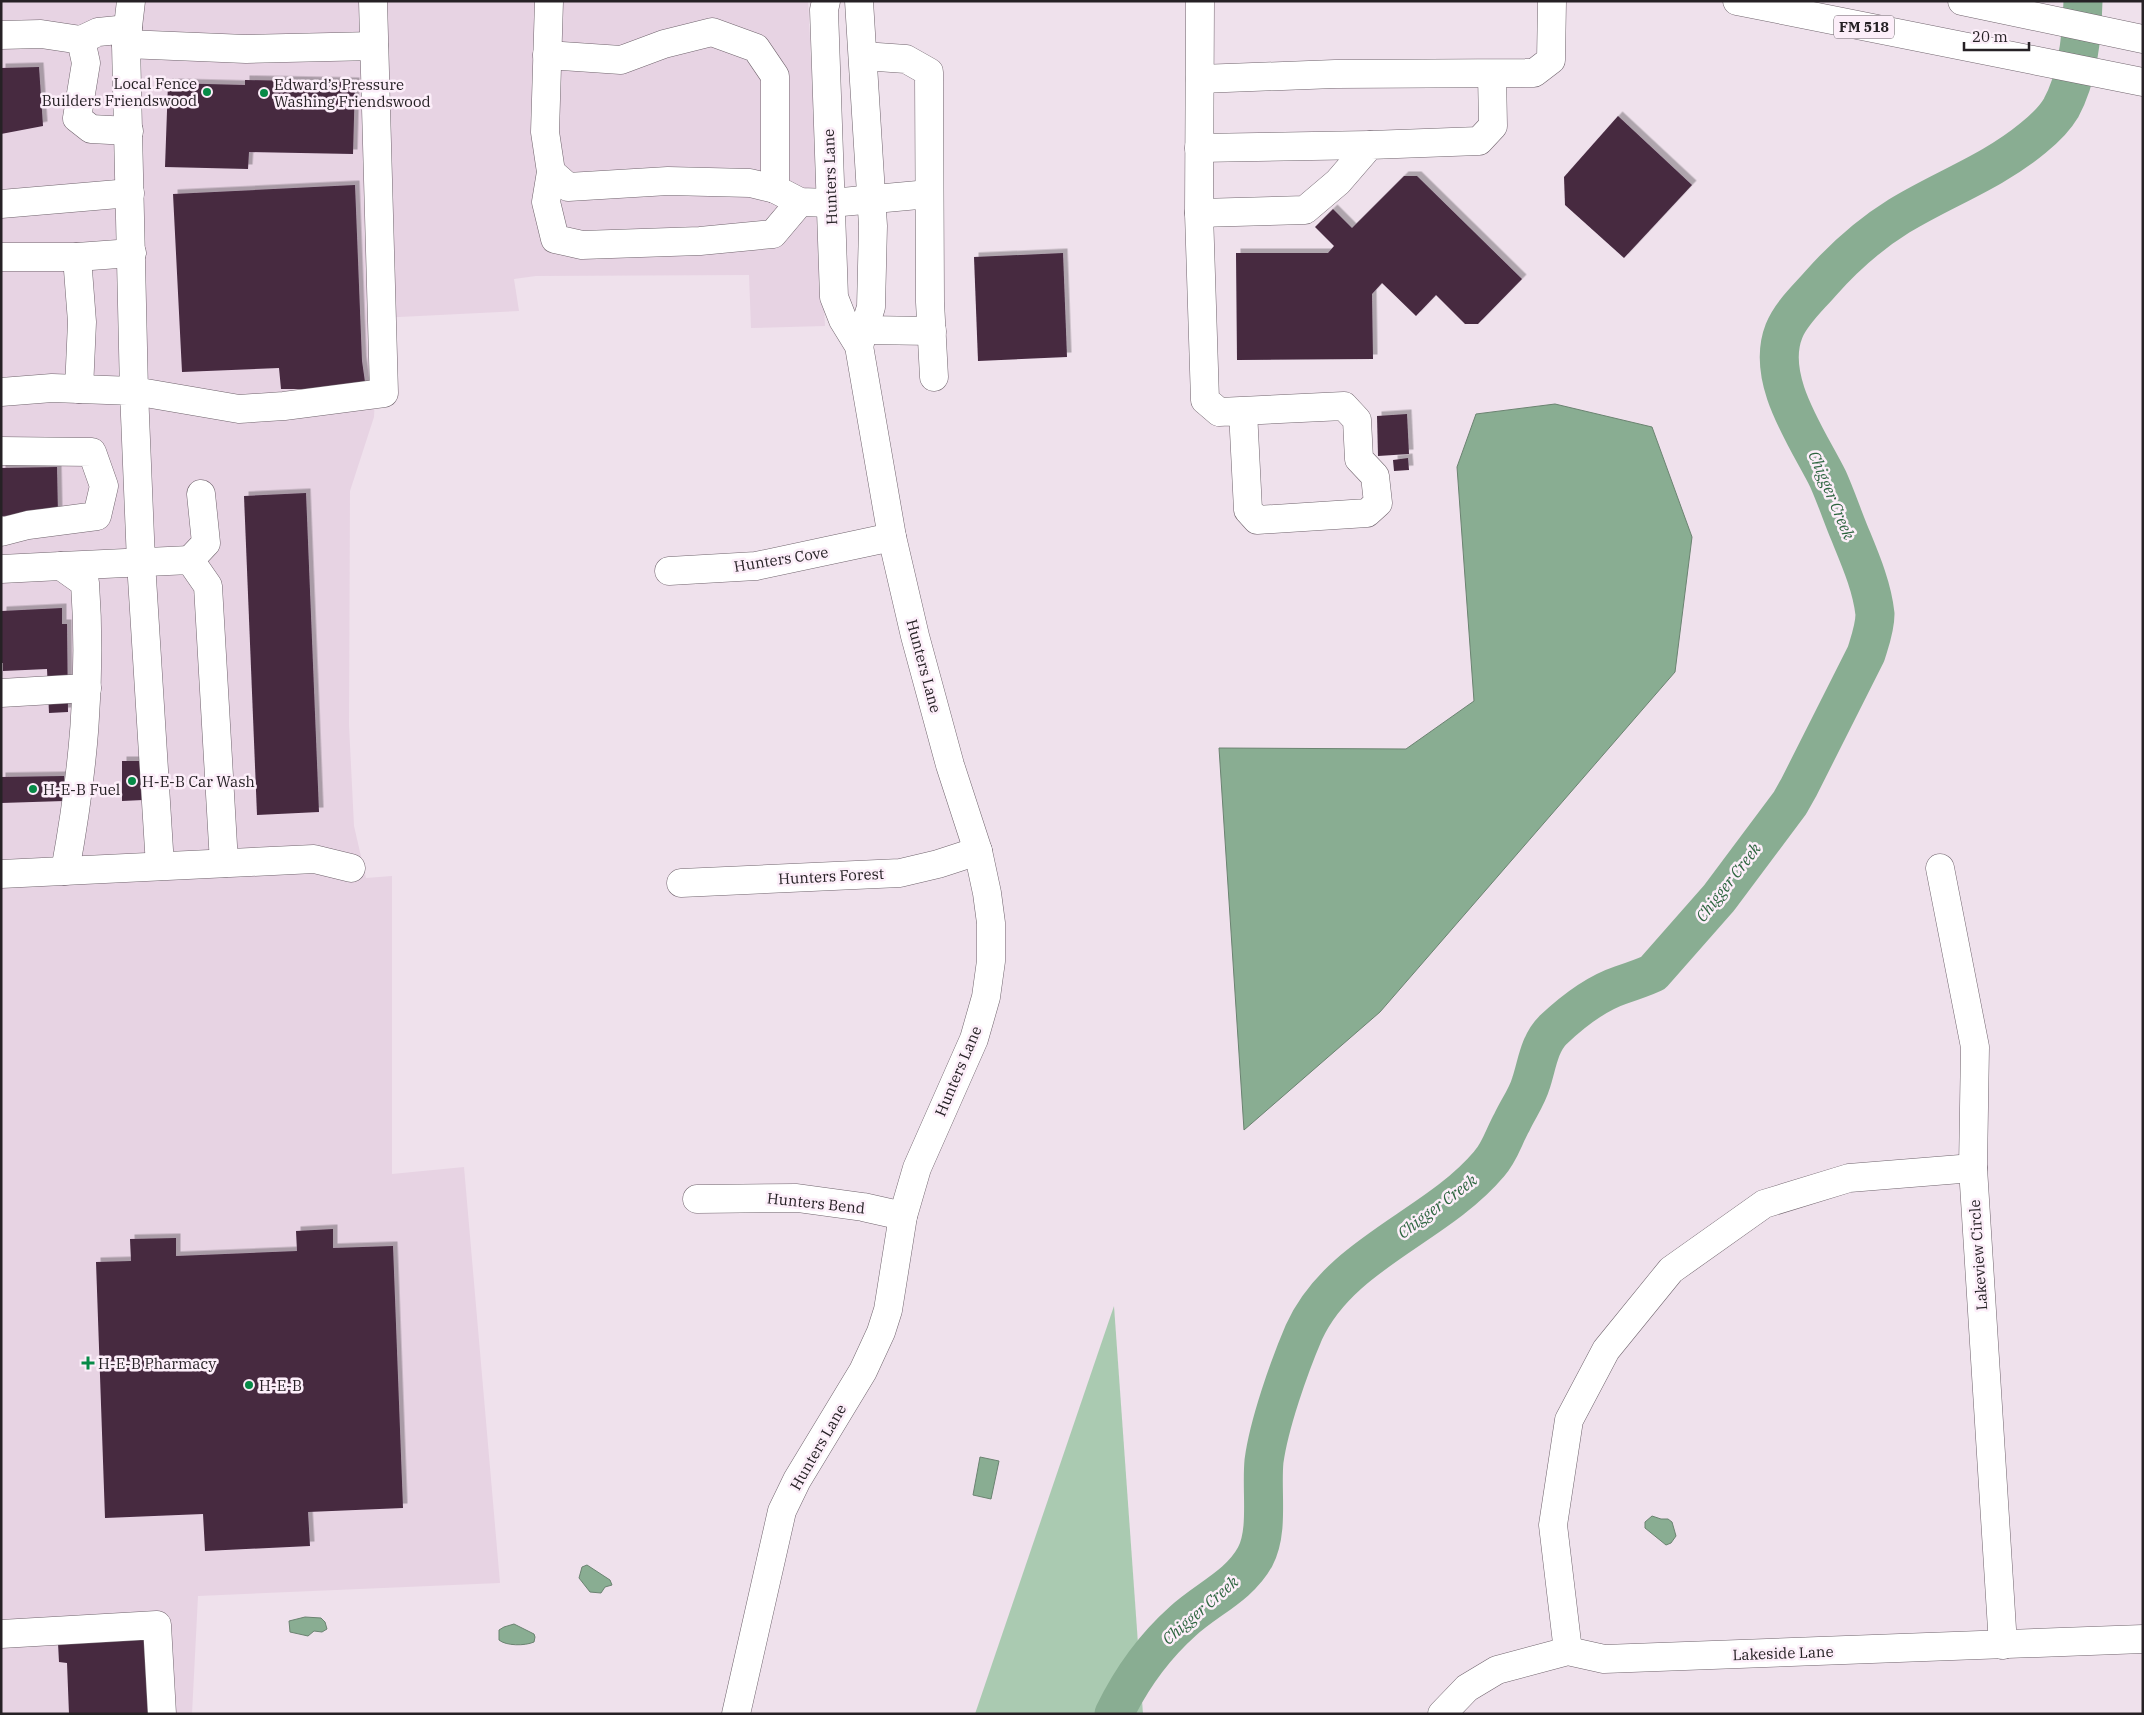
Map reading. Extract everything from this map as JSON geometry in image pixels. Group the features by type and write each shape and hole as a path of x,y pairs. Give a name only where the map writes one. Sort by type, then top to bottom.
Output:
{"street":[{"path":"131,1 127,37 134,391 141,562 160,866"},
{"path":"1,392 79,389 134,391 239,409 284,406 384,393 373,1"},
{"path":"549,1 545,132 551,172 546,202 556,239 582,245 700,241 774,234 800,202"},
{"name":"Hunters Lane","path":"826,1 824,10 834,297 843,320 862,338"},
{"name":"Hunters Lane","path":"736,1714 782,1511 797,1480 863,1371 881,1332 888,1310 903,1216 917,1168 974,1039 986,997 991,961 991,924 978,851 950,765 915,636 892,537 862,338 871,307 873,226 859,1"},
{"path":"1200,1 1199,213 1205,400 1219,412 1344,406 1358,420 1359,459 1375,476 1378,503 1367,513 1257,520 1248,510 1243,411"},
{"path":"1200,79 1335,74 1534,73 1551,60 1552,1"},
{"name":"FM 518","path":"1737,1 2143,82"},
{"path":"1962,1 2143,39"},
{"path":"1,35 41,34 82,40 98,32 127,37 246,48 374,46"},
{"path":"547,54 621,60 664,44 712,32 756,48 775,76 775,189"},
{"path":"82,40 86,63 76,118 91,129 129,131"},
{"path":"863,56 906,59 929,72 929,194 934,377"},
{"path":"1199,148 1479,141 1493,126 1492,74"},
{"path":"1199,213 1304,210 1338,182 1370,144"},
{"path":"551,172 568,187 668,181 750,183 775,189 800,202 831,203 929,194"},
{"path":"1,204 130,193"},
{"path":"1,256 77,257 132,253"},
{"path":"77,257 82,322 79,389"},
{"path":"862,338 932,331"},
{"path":"1,451 92,452 104,486 97,516 28,525 1,532"},
{"path":"1,569 190,560 206,543 201,494"},
{"name":"Hunters Cove","path":"668,571 756,566 892,537"},
{"path":"190,560 208,586 224,863"},
{"path":"61,566 85,583 89,633 85,740 76,813 65,871"},
{"path":"1,693 87,688"},
{"name":"Hunters Forest","path":"681,883 900,873 938,864 978,851"},
{"path":"1,874 314,858 351,868"},
{"name":"Lakeview Circle","path":"1940,868 1975,1047 1973,1168 2003,1645"},
{"path":"1568,1651 1553,1525 1569,1420 1606,1350 1671,1270 1764,1204 1849,1178 1973,1168"},
{"name":"Hunters Bend","path":"697,1199 797,1198 864,1207 903,1216"},
{"path":"1,1634 157,1625 162,1714"},
{"name":"Lakeside Lane","path":"1442,1714 1467,1688 1497,1670 1568,1651 1604,1659 2143,1639"}],"shaded area":[{"path":"1,1 808,1 825,326 751,328 749,275 536,276 514,279 519,311 379,318 374,417 350,491 349,725 354,826 366,878 392,876 392,1174 464,1167 500,1583 198,1596 192,1714 1,1714"},
{"path":"1555,404 1652,427 1692,537 1675,672 1380,1012 1244,1130 1219,748 1406,749 1474,701 1457,467 1476,414"},
{"path":"1114,1306 1143,1714 975,1714"},
{"path":"980,1457 999,1461 991,1499 973,1495"},
{"path":"1652,1516 1668,1519 1672,1522 1676,1536 1671,1543 1666,1545 1645,1528 1645,1522"},
{"path":"587,1565 610,1580 612,1585 605,1587 601,1593 590,1592 579,1578 582,1567"},
{"path":"305,1617 321,1618 325,1622 327,1629 322,1632 314,1631 308,1636 290,1632 289,1621"},
{"path":"514,1624 534,1634 534,1642 516,1645 499,1640 499,1630"}],"building":[{"path":"39,67 43,126 1,134 1,68"},
{"path":"245,80 355,82 353,154 249,152 248,169 165,167 168,83 245,85"},
{"path":"1618,116 1692,185 1624,258 1565,205 1564,177"},
{"path":"1404,176 1417,176 1522,279 1478,324 1465,324 1436,295 1416,316 1382,283 1372,294 1373,359 1237,360 1236,253 1328,253 1334,246 1315,227 1333,209 1352,228"},
{"path":"355,185 362,361 366,389 281,389 279,368 182,372 173,194"},
{"path":"1063,253 1067,357 978,361 974,257"},
{"path":"1407,414 1409,454 1378,456 1377,416"},
{"path":"1408,458 1409,470 1394,471 1393,460"},
{"path":"57,467 58,515 1,516 1,468"},
{"path":"306,493 319,812 257,815 244,496"},
{"path":"62,608 62,624 67,624 68,712 49,713 47,669 3,671 3,663 1,663 2,611"},
{"name":"H-E-B Car Wash","path":"122,761 143,761 143,800 122,801"},
{"name":"H-E-B Fuel","path":"64,776 64,801 1,803 1,777"},
{"name":"H-E-B","path":"333,1229 333,1248 393,1246 403,1508 308,1512 310,1546 205,1551 203,1514 105,1518 96,1262 131,1261 130,1239 176,1238 176,1256 297,1251 296,1231"},
{"path":"147,1637 150,1714 69,1714 67,1663 59,1662 58,1643"}],"waterway":[{"name":"Chigger Creek","path":"1114,1714 1128,1688 1153,1652 1192,1613 1232,1584 1255,1557 1262,1535 1264,1510 1263,1473 1270,1430 1298,1346 1320,1305 1341,1281 1364,1261 1443,1206 1489,1164 1499,1149 1527,1093 1541,1048 1553,1030 1568,1016 1594,998 1612,988 1653,973 1719,898 1790,803 1866,654 1875,614 1865,573 1834,492 1800,426 1784,388 1780,368 1780,349 1784,331 1791,318 1806,300 1839,264 1868,238 1916,206 2001,161 2033,138 2052,121 2067,96 2075,70 2082,29 2083,1"}],"place":[{"name":"Local Fence Builders Friendswood","path":"207,92"},
{"name":"Edward’s Pressure Washing Friendswood","path":"264,93"},
{"name":"H-E-B Car Wash","path":"132,781"},
{"name":"H-E-B Fuel","path":"33,789"},
{"name":"H-E-B Pharmacy","path":"88,1363"},
{"name":"H-E-B","path":"249,1385"}]}
